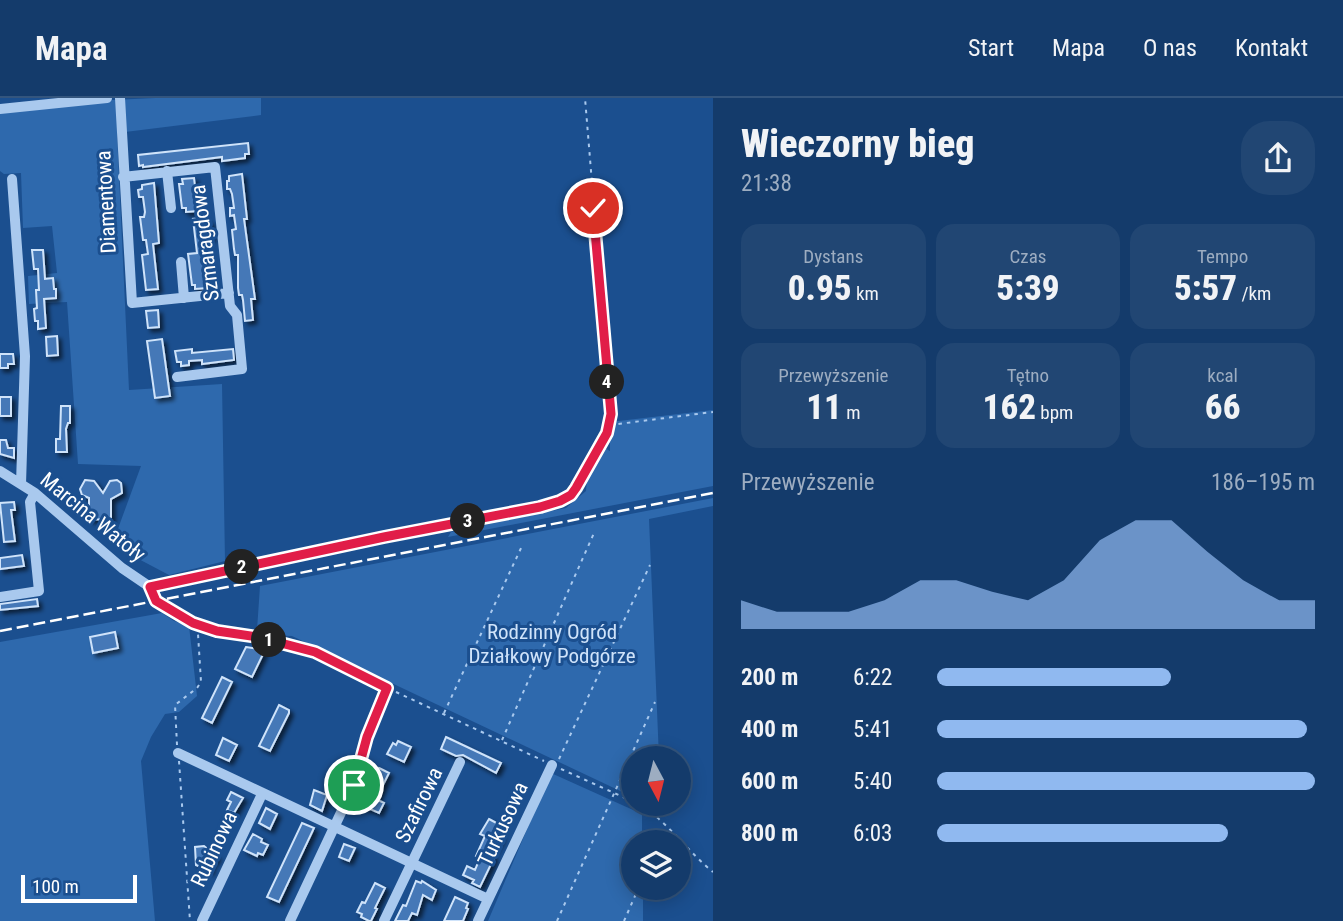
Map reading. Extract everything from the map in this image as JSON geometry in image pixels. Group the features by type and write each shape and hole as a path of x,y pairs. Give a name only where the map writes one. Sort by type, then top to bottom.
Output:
{"street":[{"path":"0,109 107,98"},
{"name":"Diamentowa","path":"120,98 132,303 184,298"},
{"name":"Szmaragdowa","path":"167,172 215,167 230,306 237,315 242,369 177,377"},
{"path":"123,177 167,172 172,208"},
{"path":"12,179 26,356 21,484"},
{"path":"181,262 184,298 229,293"},
{"name":"Marcina Watoły","path":"0,471 35,493 122,568 150,587 156,601 197,625 315,652 387,688"},
{"path":"0,597 39,591 30,502 35,493"},
{"path":"290,921 354,785 367,737 387,688"},
{"name":"Rubinowa","path":"178,753 334,828"},
{"name":"Szafirowa","path":"384,921 460,762"},
{"name":"Turkusowa","path":"478,921 554,765"},
{"name":"Rubinowa","path":"202,921 262,794"},
{"name":"Szafirowa","path":"334,828 412,863"},
{"name":"Turkusowa","path":"412,863 488,899"}],"path":[{"path":"150,587 560,501 571,495 607,433 611,414 585,98"},
{"path":"609,425 713,412"},
{"path":"501,741 594,533"},
{"path":"443,715 522,546"},
{"path":"554,765 650,565"},
{"path":"190,921 176,705 198,688 201,682 197,625"},
{"path":"387,688 621,796"},
{"path":"557,921 655,702"},
{"path":"656,816 695,858 713,872"},
{"path":"624,921 633,900"}],"green space":[{"path":"261,98 261,115 117,133 129,390 222,384 225,561 169,575 112,545 141,466 78,464 67,302 29,304 28,276 57,273 52,226 23,228 21,173 4,174 0,171 0,113 91,101"},
{"path":"713,410 713,486 448,537 451,532 566,508 586,491 588,466 603,447 610,451 610,422"},
{"name":"Rodzinny Ogród Działkowy Podgórze","path":"713,498 713,506 649,519 658,746 621,746 621,791 292,636 271,635 257,630 260,586"},
{"path":"162,613 189,626 197,696 179,712 165,714 141,761 155,921 0,921 0,642"},
{"path":"551,773 621,805 621,816 642,816 642,830 621,830 621,900 643,900 643,921 488,921"}],"building":[{"path":"248,143 249,154 245,154 245,158 222,161 222,157 139,166 138,155"},
{"path":"242,174 247,219 244,219 255,299 251,299 253,320 245,321 242,295 239,295 238,288 238,255 235,255 232,230 236,229 234,215 230,216 230,208 234,208 232,194 230,189 227,189 229,176"},
{"path":"194,178 198,211 186,212 186,208 182,208 179,184 183,184 182,179"},
{"path":"154,183 159,243 153,244 158,289 146,290 142,255 148,254 140,217 144,217 145,212 143,197 139,197 138,190 142,189 142,185"},
{"path":"205,218 206,222 210,222 211,238 207,238 207,242 203,243 207,288 195,289 195,285 192,285 188,254 197,253 193,219"},
{"path":"32,250 43,250 45,279 53,278 56,289 56,298 44,299 46,328 38,329 38,321 35,321 36,290 39,290 38,269 34,269"},
{"path":"158,310 159,327 148,328 146,311"},
{"path":"57,336 58,355 47,356 46,337"},
{"path":"162,339 170,396 155,398 147,341"},
{"path":"192,349 192,353 233,349 234,360 202,364 202,360 189,361 189,365 181,366 181,362 177,362 175,351"},
{"path":"0,354 13,354 14,364 8,364 8,368 0,368"},
{"path":"0,397 11,397 11,416 0,416"},
{"path":"61,406 70,406 70,423 66,429 67,452 56,452 56,439 60,439"},
{"path":"0,440 6,440 8,448 14,448 14,458 0,454"},
{"path":"85,480 94,481 103,493 110,481 117,480 121,483 122,493 111,499 111,520 89,519 89,498 82,495 80,489"},
{"path":"14,502 15,510 11,510 15,541 4,542 0,503"},
{"path":"22,555 24,566 0,569 0,558"},
{"path":"37,599 38,606 0,610 0,604"},
{"path":"115,632 118,648 93,653 90,637"},
{"path":"246,647 265,650 252,677 235,669"},
{"path":"222,677 232,682 212,723 202,718"},
{"path":"279,705 289,710 289,713 270,751 259,746"},
{"path":"446,737 501,763 496,773 463,755 456,756 441,749"},
{"path":"223,738 237,745 229,761 216,755"},
{"path":"398,741 411,747 404,762 387,754 393,743 396,745"},
{"path":"379,768 389,773 376,799 384,803 379,813 361,805"},
{"path":"314,790 327,795 322,811 310,805"},
{"path":"231,792 243,798 234,813 227,810 231,802 227,800"},
{"path":"266,808 277,814 270,829 259,823"},
{"path":"489,819 502,826 498,835 501,837 490,856 494,858 480,887 472,883 474,880 463,875 467,866 475,870 480,858 476,856 485,836 480,834"},
{"path":"302,823 314,828 279,902 267,897"},
{"path":"253,834 268,845 263,855 258,853 257,856 244,850"},
{"path":"344,844 355,848 349,861 339,857"},
{"path":"204,846 217,857 211,864 210,871 196,865 195,847"},
{"path":"416,881 422,881 436,890 432,900 423,895 417,915 412,913 408,921 395,921 403,905 406,906"},
{"path":"375,883 385,888 369,921 357,912"},
{"path":"455,897 468,903 463,921 444,921"}],"railway":[{"path":"0,631 713,493"}],"route":[{"path":"354,785 367,737 387,688 315,652 258,637 217,631 193,623 156,601 150,587 540,507 571,495 607,433 611,414 593,208"}]}
